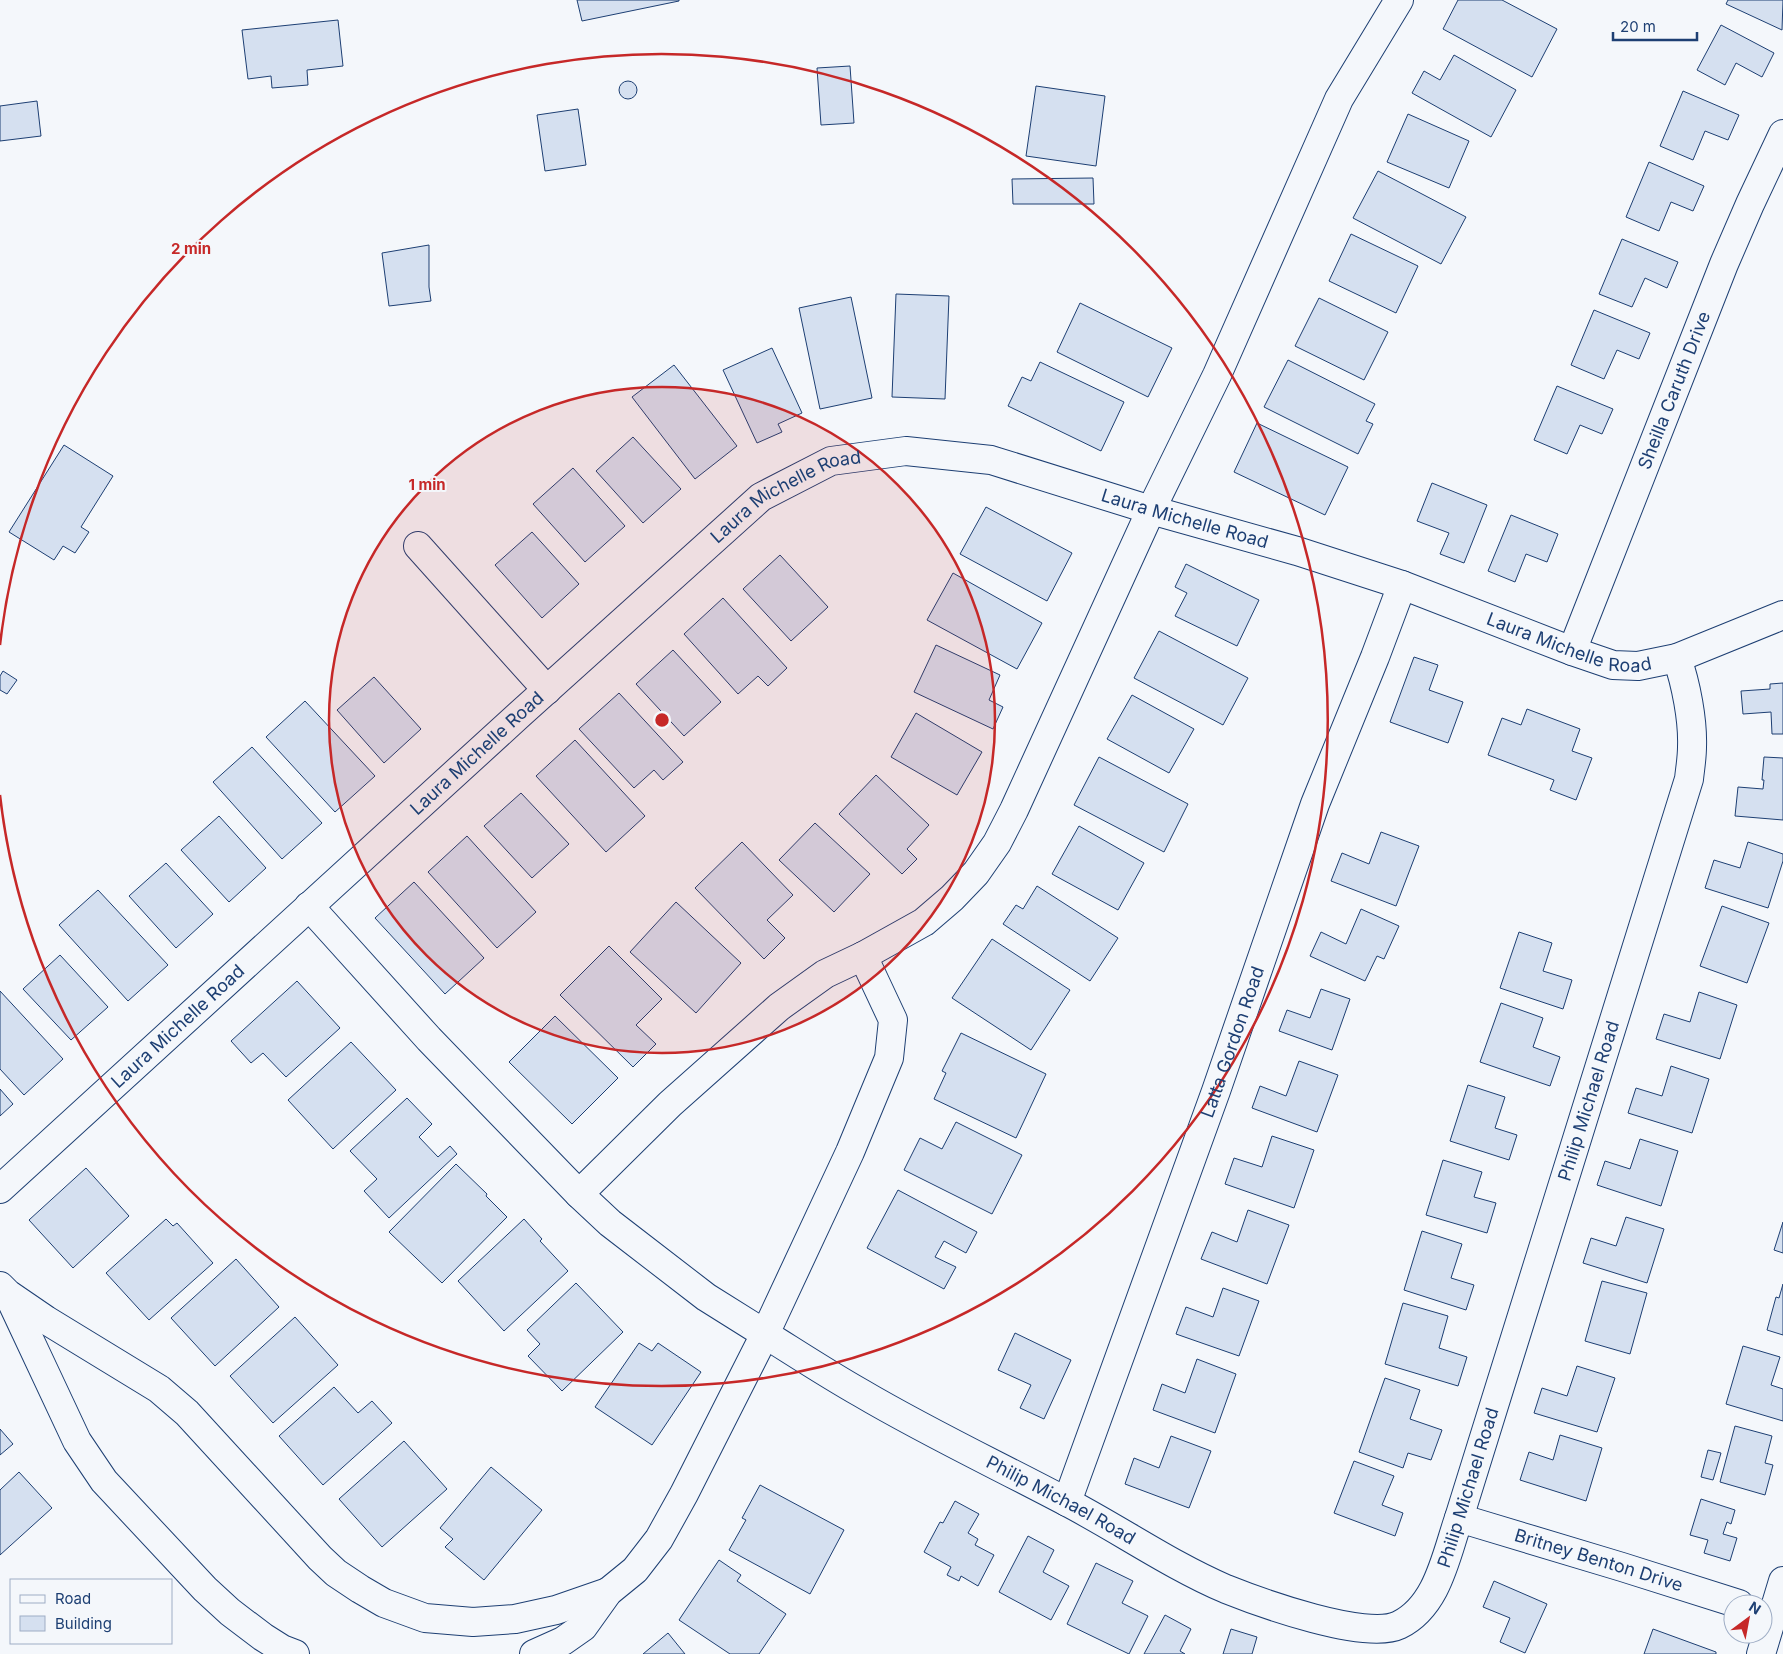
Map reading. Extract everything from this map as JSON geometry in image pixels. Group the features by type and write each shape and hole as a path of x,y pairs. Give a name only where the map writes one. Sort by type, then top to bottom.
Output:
{"street":[{"path":"579,1194 670,1104 779,1007 825,974 863,956 924,922 952,898 976,873 997,843 1151,510 1217,375 1339,99 1399,0"},
{"name":"Sheilla Caruth Drive","path":"1572,651 1724,264 1783,134"},
{"name":"Laura Michelle Road","path":"0,1189 761,497 831,461 906,451 991,460 1151,510 1297,551 1402,585 1613,665 1638,666 1677,658 1783,614"},
{"path":"418,546 548,690"},
{"name":"Latta Gordon Road","path":"1067,1502 1216,1091 1315,804 1402,585"},
{"name":"Philip Michael Road","path":"309,906 429,1039 579,1194 610,1223 706,1297 861,1394 1067,1502 1200,1577 1228,1590 1350,1627 1375,1630 1398,1626 1415,1614 1428,1599 1438,1580 1689,779 1692,747 1689,712 1683,674 1677,658"},
{"path":"534,1654 563,1641 582,1628 608,1592 635,1570 659,1539 684,1494 765,1334 850,1152 889,1058 893,1020 863,956"},
{"path":"4,1290 46,1320 159,1389 193,1420 320,1558 336,1573 384,1603 425,1618 473,1622 515,1620 556,1610 608,1592"},
{"path":"4,1290 77,1441 104,1481 205,1589 230,1612 263,1637 282,1649 295,1654"},
{"name":"Britney Benton Drive","path":"1459,1518 1723,1599"},
{"path":"1773,1615 1783,1580"}],"building":[{"path":"577,0 679,0 679,1 582,21"},
{"path":"1458,0 1502,0 1557,29 1532,77 1443,29"},
{"path":"1728,0 1783,0 1782,30 1726,4"},
{"path":"338,20 343,66 307,70 308,85 272,88 271,76 248,79 242,30"},
{"path":"1721,25 1774,53 1762,77 1736,63 1725,85 1697,70"},
{"path":"1454,55 1516,90 1491,137 1412,93 1424,71 1440,80"},
{"path":"850,66 854,123 821,125 817,68"},
{"path":"628,81 636,86 637,90 632,98 628,99 620,94 619,90 624,82"},
{"path":"1036,86 1105,96 1096,166 1026,156"},
{"path":"1683,91 1739,115 1728,140 1705,131 1693,160 1660,146"},
{"path":"37,101 41,136 0,141 0,106"},
{"path":"578,109 586,165 545,171 537,115"},
{"path":"1408,114 1469,141 1449,188 1387,162"},
{"path":"1649,162 1704,186 1693,211 1671,202 1659,231 1626,217"},
{"path":"1378,171 1466,217 1441,264 1353,218"},
{"path":"1093,178 1094,204 1013,204 1012,179"},
{"path":"1351,234 1418,266 1396,313 1329,281"},
{"path":"1622,239 1678,262 1667,288 1645,278 1632,307 1599,294"},
{"path":"429,245 431,301 389,306 382,253"},
{"path":"896,294 949,296 945,399 892,397"},
{"path":"851,297 872,398 820,409 799,308"},
{"path":"1319,298 1388,332 1364,380 1295,346"},
{"path":"1080,303 1172,348 1148,397 1057,352"},
{"path":"1594,310 1650,333 1639,359 1617,350 1604,379 1571,365"},
{"path":"772,348 802,413 778,424 782,432 757,443 723,370"},
{"path":"1288,360 1375,404 1366,421 1373,424 1358,454 1264,407"},
{"path":"1040,362 1124,402 1101,451 1008,406 1022,377 1031,381"},
{"path":"674,365 737,446 695,479 632,397"},
{"path":"1557,386 1613,409 1602,434 1580,425 1567,454 1534,440"},
{"path":"1257,423 1348,467 1325,515 1234,472"},
{"path":"633,437 681,489 643,523 596,471"},
{"path":"64,445 113,476 81,527 89,532 75,553 63,546 54,560 9,532"},
{"path":"573,468 625,526 585,562 533,504"},
{"path":"1432,483 1487,505 1464,563 1440,554 1449,533 1417,521"},
{"path":"986,507 1072,553 1047,601 960,554"},
{"path":"1511,515 1558,534 1547,562 1526,554 1515,582 1488,571"},
{"path":"532,532 579,584 542,618 495,565"},
{"path":"780,555 828,607 791,641 743,589"},
{"path":"1186,564 1259,600 1237,646 1175,616 1187,593 1175,587"},
{"path":"953,573 1042,623 1017,669 927,620"},
{"path":"723,598 787,668 768,686 758,676 738,694 684,634"},
{"path":"1159,631 1248,678 1223,725 1134,678"},
{"path":"936,645 1000,675 989,700 1003,707 993,729 914,692"},
{"path":"673,650 721,702 684,736 636,684"},
{"path":"1414,657 1438,665 1429,690 1463,702 1448,743 1390,722"},
{"path":"3,671 17,680 7,694 0,690 0,676"},
{"path":"374,677 421,729 384,763 337,710"},
{"path":"1783,683 1783,734 1772,734 1771,712 1743,714 1741,691 1770,689 1770,684"},
{"path":"619,693 683,762 663,780 654,770 634,788 579,729"},
{"path":"1132,695 1194,729 1169,773 1107,739"},
{"path":"305,701 375,776 335,812 266,737"},
{"path":"1527,709 1580,729 1572,751 1592,758 1576,800 1550,790 1554,780 1488,755 1502,718 1521,725"},
{"path":"916,713 982,752 957,795 891,757"},
{"path":"575,740 645,816 606,852 536,776"},
{"path":"252,747 322,823 282,859 213,782"},
{"path":"1099,757 1188,804 1164,852 1074,805"},
{"path":"1764,757 1783,758 1783,820 1735,816 1738,787 1763,789"},
{"path":"876,775 929,825 907,849 917,859 902,874 839,814"},
{"path":"521,793 569,844 532,878 484,826"},
{"path":"219,816 266,868 229,902 181,850"},
{"path":"815,823 870,874 834,912 779,860"},
{"path":"1079,826 1144,863 1118,910 1052,874"},
{"path":"1381,832 1419,846 1396,906 1331,881 1342,853 1369,864"},
{"path":"467,836 536,912 497,948 428,872"},
{"path":"742,842 793,895 767,920 785,938 764,959 695,888"},
{"path":"1748,842 1783,854 1783,861 1768,908 1705,888 1714,860 1740,868"},
{"path":"166,863 213,914 176,948 129,896"},
{"path":"414,882 484,958 445,994 375,918"},
{"path":"1037,886 1118,938 1090,981 1003,924 1016,905 1023,909"},
{"path":"98,890 168,965 128,1001 59,925"},
{"path":"676,902 741,963 696,1013 630,952"},
{"path":"1722,906 1769,923 1747,983 1700,966"},
{"path":"1361,909 1399,926 1384,959 1377,956 1365,981 1310,956 1321,932 1346,944"},
{"path":"1519,932 1552,943 1543,971 1572,980 1563,1009 1500,988"},
{"path":"992,939 1070,990 1031,1050 952,998"},
{"path":"609,946 662,999 636,1025 656,1044 633,1067 560,995"},
{"path":"60,955 108,1007 71,1040 23,989"},
{"path":"297,981 340,1028 286,1077 263,1053 251,1063 231,1041"},
{"path":"1321,989 1350,999 1332,1050 1279,1031 1287,1010 1310,1018"},
{"path":"0,991 63,1059 24,1095 0,1069"},
{"path":"1699,992 1737,1005 1720,1059 1656,1039 1664,1014 1690,1022"},
{"path":"1501,1003 1543,1018 1533,1047 1560,1057 1550,1086 1480,1062"},
{"path":"555,1016 618,1078 572,1124 509,1062"},
{"path":"961,1033 1046,1074 1016,1138 934,1099 946,1073 942,1071"},
{"path":"351,1042 396,1090 333,1149 288,1100"},
{"path":"1299,1061 1338,1075 1317,1132 1252,1108 1260,1086 1286,1096"},
{"path":"1671,1066 1709,1079 1692,1133 1628,1113 1636,1088 1662,1096"},
{"path":"1468,1085 1505,1097 1495,1128 1517,1135 1509,1160 1450,1141"},
{"path":"0,1089 13,1104 0,1116"},
{"path":"407,1098 432,1124 419,1137 438,1157 450,1146 457,1154 389,1218 364,1191 377,1179 350,1151"},
{"path":"956,1122 1022,1155 992,1214 904,1170 920,1138 942,1149"},
{"path":"1272,1136 1314,1150 1294,1208 1225,1184 1234,1158 1262,1167"},
{"path":"1640,1139 1678,1151 1661,1206 1597,1185 1605,1161 1630,1169"},
{"path":"1443,1160 1482,1172 1474,1197 1496,1203 1487,1233 1426,1215"},
{"path":"456,1164 487,1194 486,1196 507,1217 442,1283 389,1232"},
{"path":"86,1168 129,1216 73,1268 29,1220"},
{"path":"898,1190 977,1232 966,1253 944,1241 935,1257 956,1267 944,1289 867,1248"},
{"path":"1248,1210 1289,1225 1267,1284 1201,1259 1212,1232 1237,1242"},
{"path":"1626,1217 1664,1229 1647,1283 1583,1263 1591,1238 1616,1246"},
{"path":"166,1219 173,1226 177,1223 213,1263 149,1320 106,1273"},
{"path":"524,1219 542,1239 540,1241 568,1271 504,1331 458,1281"},
{"path":"1783,1222 1783,1253 1774,1250"},
{"path":"1422,1231 1462,1244 1451,1278 1474,1285 1466,1310 1404,1290"},
{"path":"236,1259 279,1307 215,1366 171,1318"},
{"path":"1602,1281 1647,1293 1630,1354 1585,1341"},
{"path":"576,1283 623,1332 562,1391 528,1356 540,1344 527,1330"},
{"path":"1783,1284 1783,1335 1767,1330 1776,1297 1779,1298"},
{"path":"1223,1288 1259,1301 1239,1356 1176,1334 1186,1307 1213,1317"},
{"path":"1403,1303 1448,1316 1439,1348 1467,1357 1458,1386 1385,1364"},
{"path":"295,1317 338,1365 273,1423 230,1376"},
{"path":"1015,1333 1071,1360 1044,1419 1020,1408 1031,1385 998,1370"},
{"path":"639,1343 652,1351 658,1343 701,1372 652,1445 595,1407"},
{"path":"1743,1346 1780,1357 1771,1385 1783,1389 1783,1421 1726,1404"},
{"path":"1197,1359 1236,1374 1215,1433 1153,1410 1162,1384 1185,1393"},
{"path":"1577,1366 1615,1378 1597,1432 1534,1413 1542,1388 1567,1396"},
{"path":"1385,1378 1420,1390 1410,1419 1442,1430 1431,1460 1408,1453 1403,1468 1359,1452"},
{"path":"334,1387 358,1413 372,1401 392,1423 323,1485 279,1436"},
{"path":"1735,1426 1772,1436 1765,1463 1773,1465 1765,1495 1720,1482"},
{"path":"0,1429 13,1444 0,1455"},
{"path":"1560,1435 1602,1448 1586,1501 1520,1480 1529,1452 1553,1460"},
{"path":"1171,1436 1211,1451 1189,1508 1125,1484 1134,1458 1159,1468"},
{"path":"404,1441 447,1489 382,1547 339,1499"},
{"path":"1708,1450 1721,1453 1713,1480 1701,1477"},
{"path":"1354,1461 1394,1476 1382,1505 1403,1513 1395,1536 1334,1513"},
{"path":"491,1467 542,1510 484,1580 445,1547 453,1539 440,1528"},
{"path":"19,1472 52,1508 0,1555 0,1490"},
{"path":"760,1485 844,1530 810,1594 729,1550 746,1520 742,1518"},
{"path":"1701,1499 1735,1510 1731,1524 1727,1522 1723,1534 1737,1538 1730,1561 1704,1553 1708,1540 1690,1535"},
{"path":"955,1501 979,1514 968,1533 978,1539 975,1545 994,1555 978,1586 961,1576 959,1581 947,1575 951,1567 924,1552 940,1522 943,1523"},
{"path":"1028,1536 1054,1550 1043,1572 1069,1586 1051,1620 999,1592"},
{"path":"719,1560 741,1575 737,1581 786,1614 759,1654 730,1654 679,1620"},
{"path":"1096,1563 1133,1581 1122,1603 1148,1616 1129,1654 1067,1624"},
{"path":"1494,1581 1547,1604 1525,1653 1500,1642 1510,1618 1483,1607"},
{"path":"1165,1615 1191,1629 1180,1651 1185,1654 1144,1654"},
{"path":"1231,1629 1257,1637 1252,1654 1223,1654"},
{"path":"1653,1629 1716,1652 1716,1654 1644,1654"},
{"path":"668,1633 685,1654 643,1654"}]}
